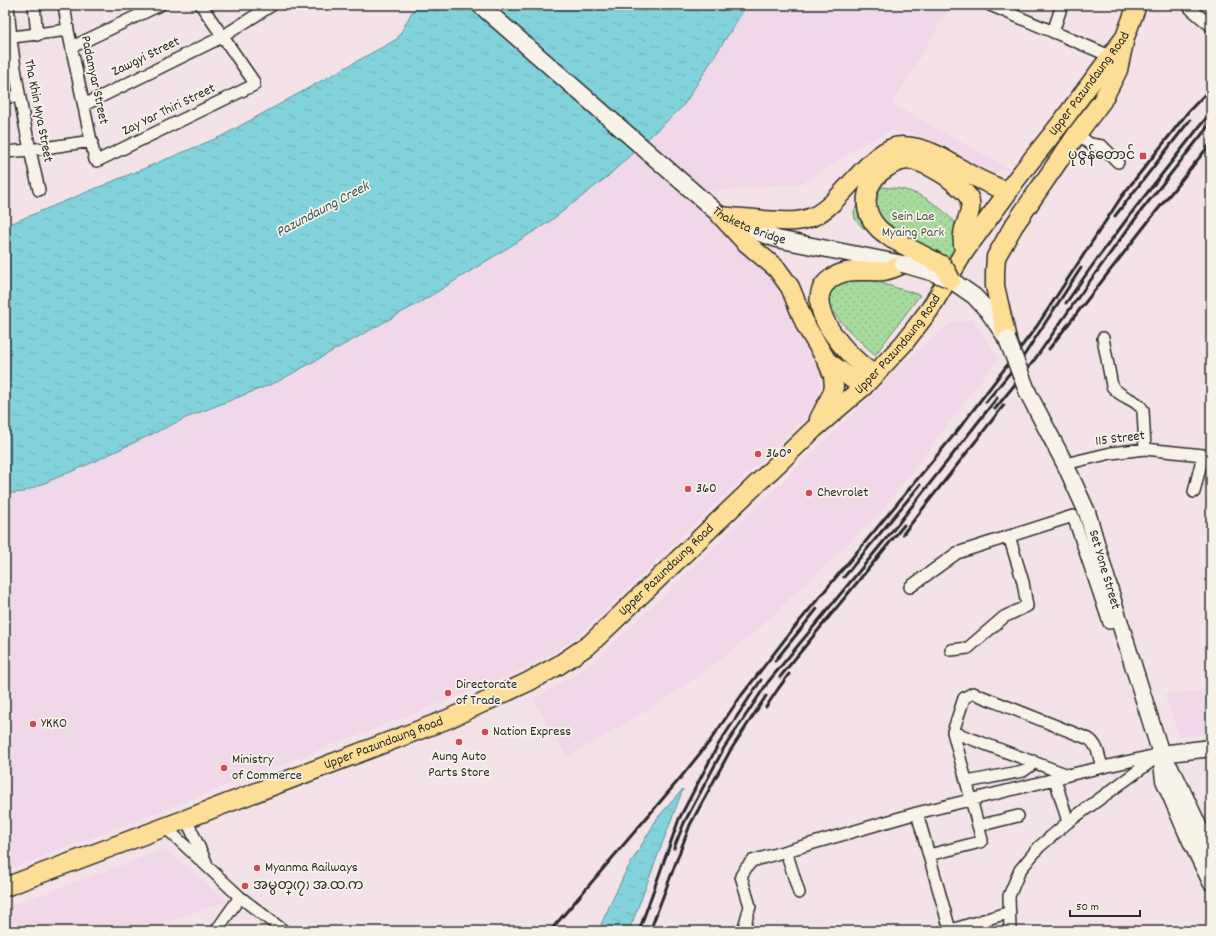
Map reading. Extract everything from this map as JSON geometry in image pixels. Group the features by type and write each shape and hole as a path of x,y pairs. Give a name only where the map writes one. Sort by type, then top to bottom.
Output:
{"main road":[{"name":"Thaketa Bridge","path":"480,5 721,216 749,229 777,239 903,264 934,273 951,280 974,296 988,311 1007,339 1028,393"},
{"name":"Upper Pazundaung Road","path":"5,887 448,719 528,682 559,665 590,644 814,429 869,381 904,343 930,309 964,252 1019,176 1126,37 1136,5"},
{"path":"1007,339 995,286 996,257 1012,228 1106,94 1118,70 1126,37"},
{"path":"721,216 798,222 815,216 830,206 880,155 891,148 902,145 926,149 976,177 1008,192"},
{"path":"951,280 942,265 892,239 878,229 873,221 866,199 867,190 883,169 903,161 914,161 930,167 958,185 969,198 970,213 965,223 963,233 964,252"},
{"path":"721,216 744,241 777,269 790,287 806,326 827,361 833,376 834,387 832,394 814,429"},
{"path":"869,381 866,369 849,353 828,327 820,300 822,291 825,285 840,274 854,271 883,270 894,268 903,264"},
{"path":"827,361 869,381"},
{"name":"Set Yone Street","path":"1028,393 1065,464 1087,512 1161,754 1164,780 1187,833 1211,882"},
{"path":"1161,754 1211,748"},
{"name":"Set Yone Street","path":"1161,754 1175,776 1211,853"}],"street":[{"name":"Tha Khin Mya Street","path":"8,5 7,38 38,190"},
{"path":"34,5 36,35"},
{"name":"Padamyar Street","path":"64,5 95,160 97,161"},
{"path":"72,47 160,5"},
{"path":"201,5 222,37"},
{"name":"Zawgyi Street","path":"84,105 222,37 272,5"},
{"path":"990,5 1110,56"},
{"path":"1053,32 1062,5"},
{"path":"1193,6 1211,26"},
{"path":"7,38 68,30"},
{"name":"Zay Yar Thiri Street","path":"97,161 254,85 254,82 222,37"},
{"path":"5,97 20,96"},
{"path":"1077,134 1090,144 1102,146 1118,162"},
{"path":"5,152 92,141"},
{"path":"1104,338 1112,386 1116,392 1135,403 1143,410 1145,449"},
{"name":"115 Street","path":"1065,464 1111,453 1145,449 1203,455 1194,492"},
{"path":"910,587 957,553 1073,516 1109,623 1119,620"},
{"path":"950,650 968,648 1004,617 1027,606 1023,582 1009,536"},
{"path":"929,855 980,842 982,838 953,732 964,698 973,693 1093,741 1102,767"},
{"path":"953,732 1068,774"},
{"path":"743,931 750,906 741,876 752,861 917,813 1055,779 1068,774 1161,754"},
{"path":"1010,931 1009,896 1020,870 1039,847 1068,822 1161,754"},
{"path":"966,782 1023,770 1030,766 1033,761"},
{"path":"1055,779 1068,822"},
{"path":"917,813 949,931 1010,912"},
{"path":"978,826 1018,816"},
{"path":"186,819 208,867"},
{"path":"165,827 240,897 284,931"},
{"path":"786,851 799,893"},
{"path":"216,931 240,897"}],"shaded area":[{"path":"747,5 951,5 892,104 1008,168 995,173 974,165 951,149 915,134 891,131 866,142 804,183 706,192 695,204 761,264 780,288 793,314 808,351 821,372 820,389 813,408 799,424 578,636 544,658 511,675 441,703 5,871 5,494 23,492 89,464 188,417 277,382 424,300 549,222 683,106"},
{"path":"973,319 998,358 881,512 754,633 699,676 654,706 567,758 533,699 573,676 599,657 824,442 912,355 951,323"},
{"path":"1211,690 1211,734 1179,736 1164,694"},
{"path":"165,849 227,901 141,931 5,931 5,908"}],"green space":[{"name":"Sein Lae Myaing Park","path":"883,187 902,189 932,202 954,222 960,230 965,238 941,276 862,227 855,219 854,212 860,197 873,188"},
{"name":"Sein Lae Myaing Park","path":"855,275 920,295 875,355 836,316 829,301 831,288"}],"water":[{"name":"Pazundaung Creek","path":"420,5 747,5 683,106 607,177 549,222 424,300 277,382 188,417 89,464 23,492 5,494 5,226 222,136 397,39 412,12"},
{"path":"683,789 629,931 599,931 625,873 658,817"}],"railway":[{"path":"550,931 677,782 710,741 741,696 789,634 958,430 1037,326 1122,196 1188,112 1211,88"},
{"path":"1066,303 1136,207 1211,112"},
{"path":"1115,216 1190,120"},
{"path":"995,409 1033,362 1141,211 1211,123"},
{"path":"1049,349 1211,143"},
{"path":"986,402 1023,357 1081,268"},
{"path":"674,848 684,823 724,748 768,682 898,524 997,398"},
{"path":"903,534 1004,405"},
{"path":"844,577 920,485"},
{"path":"780,677 904,525"},
{"path":"775,661 817,609"},
{"path":"766,707 789,674"},
{"path":"639,931 679,819 718,745 761,680"},
{"path":"650,931 690,825 730,751 766,696"}],"place":[{"name":"ပုဇွန်တောင်","path":"1143,156"},
{"name":"360°","path":"758,454"},
{"name":"360","path":"688,489"},
{"name":"Chevrolet","path":"809,493"},
{"name":"Directorate of Trade","path":"448,693"},
{"name":"YKKO","path":"33,724"},
{"name":"Nation Express","path":"485,732"},
{"name":"Aung Auto Parts Store","path":"459,742"},
{"name":"Ministry of Commerce","path":"224,768"},
{"name":"Myanma Railways","path":"257,868"},
{"name":"အမွတ္(၇) အ.ထ.က","path":"245,886"}]}
